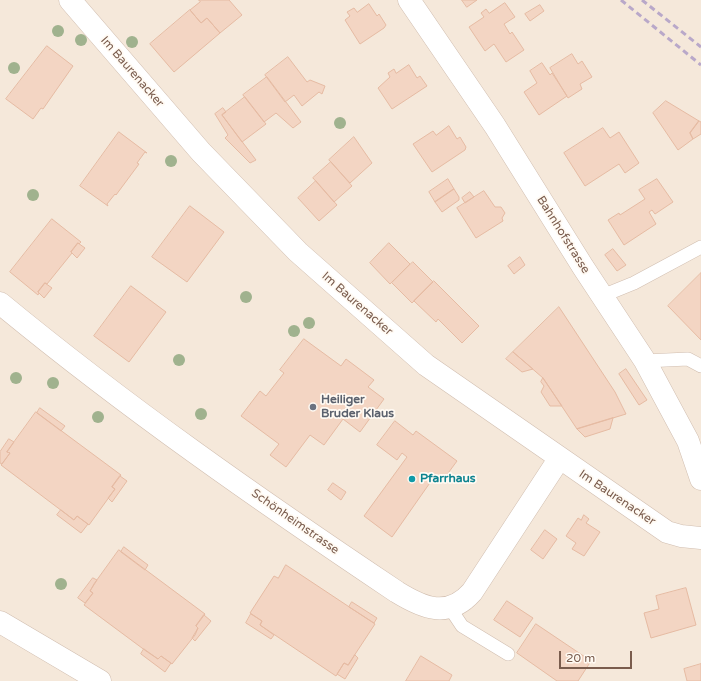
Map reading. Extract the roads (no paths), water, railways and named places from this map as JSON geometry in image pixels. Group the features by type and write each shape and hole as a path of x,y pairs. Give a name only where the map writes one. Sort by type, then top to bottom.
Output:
{"street":[{"name":"Im Baurenacker","path":"70,0 200,152 298,252 426,365 559,459 667,532 681,536 701,538"},
{"name":"Bahnhofstrasse","path":"409,0 495,126 602,296 645,360 688,441 701,478"},
{"name":"Schönheimstrasse","path":"0,303 109,390 265,502 365,571 416,603 435,609 450,608"},
{"path":"450,608 464,601 472,592 559,459"},
{"path":"0,622 100,681"}],"lane":[{"path":"602,296 634,283 701,247"},
{"path":"645,360 688,359 701,366"},
{"path":"450,608 462,626 508,654"}],"railway":[{"path":"621,0 701,65"},
{"path":"642,0 701,47"}],"place":[{"name":"Heiliger Bruder Klaus","path":"313,407"},
{"name":"Pfarrhaus","path":"412,479"}]}
